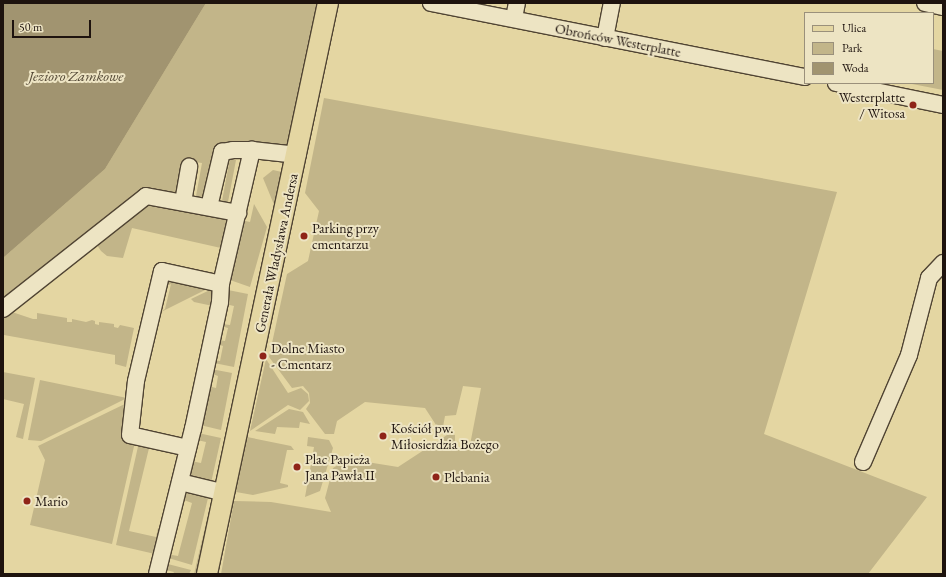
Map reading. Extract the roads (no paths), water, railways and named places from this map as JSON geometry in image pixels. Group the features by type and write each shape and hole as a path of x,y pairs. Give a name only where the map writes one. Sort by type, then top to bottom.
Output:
{"main road":[{"name":"Generała Władysława Andersa","path":"207,574 298,155 328,3"}],"street":[{"name":"Obrońców Westerplatte","path":"431,3 515,11 605,38 804,77"},
{"path":"605,38 612,3"},
{"path":"925,3 943,6"},
{"path":"841,84 943,105"},
{"path":"209,207 222,152 233,150 252,150 298,155"},
{"path":"158,574 188,448 220,302 221,284 252,150"},
{"path":"183,202 189,167"},
{"path":"3,309 146,196 238,213"},
{"path":"863,462 909,355 929,278 943,263"},
{"path":"188,448 130,435 136,381 162,271 221,284"},
{"path":"180,482 225,493"}],"water":[{"name":"Jezioro Zamkowe","path":"3,3 206,3 105,169 3,258"}],"place":[{"name":"Westerplatte / Witosa","path":"913,105"},
{"name":"Parking przy cmentarzu","path":"304,236"},
{"name":"Dolne Miasto - Cmentarz","path":"263,356"},
{"name":"Kościół pw. Miłosierdzia Bożego","path":"383,436"},
{"name":"Plac Papieża Jana Pawła II","path":"297,467"},
{"name":"Plebania","path":"436,477"},
{"name":"Mario","path":"27,501"}]}
